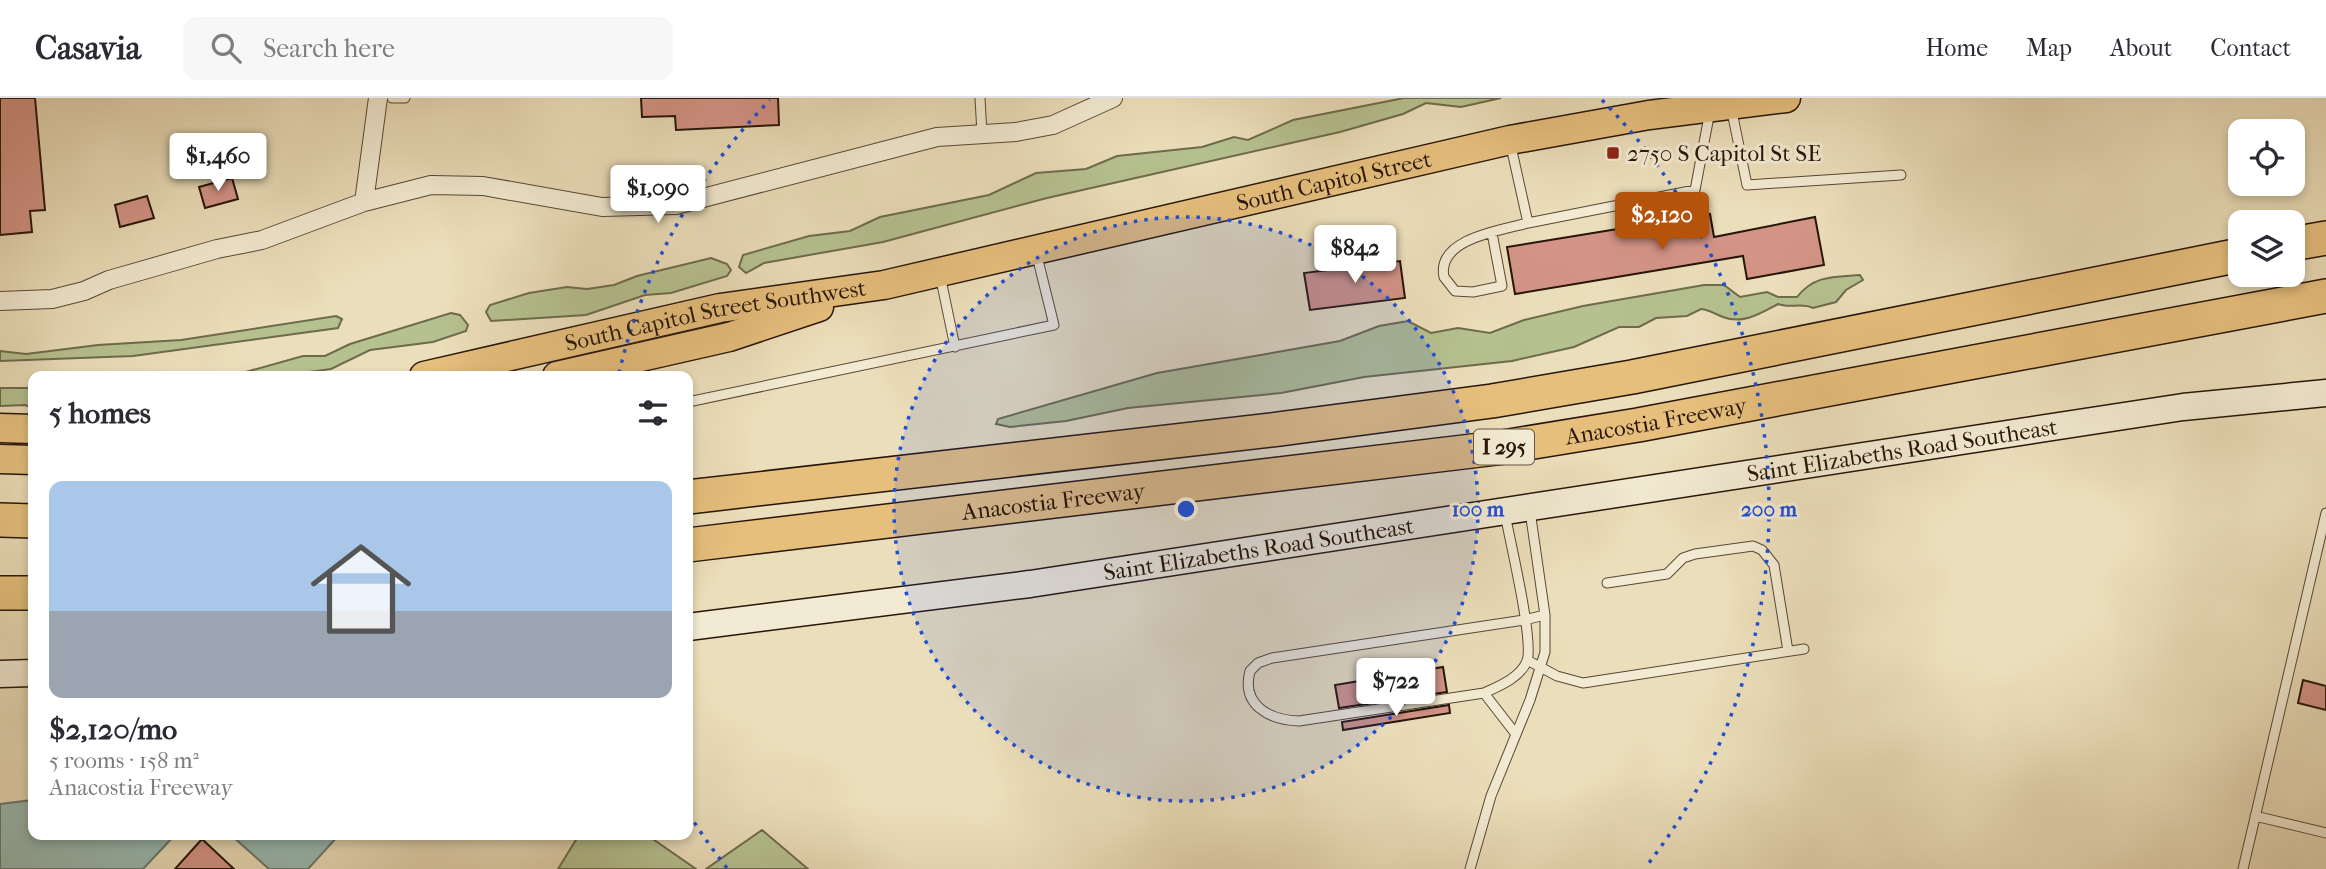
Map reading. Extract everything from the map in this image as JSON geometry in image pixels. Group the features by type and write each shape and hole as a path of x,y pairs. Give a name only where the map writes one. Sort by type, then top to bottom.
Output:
{"highway":[{"path":"2305,242 2326,238"},
{"name":"Anacostia Freeway","path":"693,496 1279,429 1520,396 1632,377 2228,257"},
{"name":"Anacostia Freeway","path":"693,544 1285,476 1509,447 2319,297"},
{"path":"0,505 28,505"},
{"path":"0,520 28,521"},
{"path":"0,593 28,593"}],"main road":[{"name":"South Capitol Street","path":"884,285 1510,141 1721,105 1786,98"},
{"path":"584,371 729,337 884,285"},
{"name":"South Capitol Street Southwest","path":"446,371 720,308 884,285"},
{"name":"Saint Elizabeths Road Southeast","path":"693,626 1031,584 2206,404 2326,393"},
{"path":"0,428 28,429"},
{"path":"0,459 28,460"},
{"path":"0,674 28,673"}],"street":[{"path":"364,202 378,98"},
{"path":"0,301 52,299 84,291 109,280 218,249 262,240 364,202 431,185 483,186 603,207 676,205 937,137 1025,131 1053,125 1113,98"}],"lane":[{"path":"391,98 405,98"},
{"path":"980,98 982,134"},
{"path":"1721,105 1748,185 1901,175"},
{"path":"1492,233 1502,286 1473,292 1455,291 1444,277 1445,259 1458,246 1492,233 1528,223 1695,190 1721,105"},
{"path":"1510,141 1528,223"},
{"path":"693,401 1054,325 1035,251"},
{"path":"939,273 955,347"},
{"path":"1517,511 1524,620 1527,660 1515,676 1484,693 1286,721 1274,718 1254,704 1247,683 1250,671 1258,663 1272,659 1524,620 1545,615"},
{"path":"1470,869 1490,796 1542,667 1547,640 1545,615 1517,511"},
{"path":"2243,869 2326,513"},
{"path":"1607,583 1667,574 1683,558 1695,554 1753,546 1762,550 1774,565 1788,651"},
{"path":"1527,660 1564,678 1583,682 1804,649"},
{"path":"1484,693 1515,733"},
{"path":"2255,816 2326,833"}],"green space":[{"path":"1404,98 1501,98 1461,107 1426,103 1403,114 1340,132 1047,198 883,242 764,263 746,273 739,267 743,255 809,236 850,231 880,217 989,195 1036,173 1086,169 1117,156 1202,147 1234,137 1248,140 1293,120"},
{"path":"711,258 727,264 731,270 727,276 671,293 645,295 586,315 491,321 486,312 490,305 529,293 567,287 587,289 614,285 637,276"},
{"path":"1860,275 1863,280 1846,290 1836,302 1813,308 1778,304 1752,317 1738,320 1701,309 1687,316 1656,318 1639,327 1619,327 1574,347 1512,361 1364,377 1281,393 1128,408 1066,421 1010,427 996,424 998,419 1157,373 1340,341 1379,326 1408,321 1431,333 1458,328 1490,333 1524,320 1583,306 1704,285 1724,285 1740,297 1767,292 1778,297 1797,297 1818,281"},
{"path":"451,313 460,315 468,325 466,331 433,342 370,350 331,369 249,371 303,356 325,356 350,344"},
{"path":"336,316 342,319 338,328 133,356 0,361 0,351 26,354 98,345 181,340"},
{"path":"0,388 28,388 28,406 0,406"},
{"path":"762,830 808,869 706,869"},
{"path":"576,840 654,840 696,869 558,869"}],"water":[{"path":"28,801 28,840 170,840 143,869 0,869 0,804"},
{"path":"237,840 334,840 308,869 269,869"}],"building":[{"path":"0,98 35,98 45,210 30,211 32,232 0,235"},
{"path":"641,98 778,98 779,125 676,130 675,116 642,117"},
{"path":"232,178 238,199 205,208 199,187"},
{"path":"147,196 154,218 120,227 115,205"},
{"path":"1710,214 1714,237 1815,217 1824,265 1747,279 1743,256 1515,294 1507,247"},
{"path":"1400,261 1405,298 1310,310 1304,273"},
{"path":"1443,667 1447,692 1339,708 1335,685"},
{"path":"2303,680 2326,686 2326,710 2298,703"},
{"path":"1449,705 1450,713 1343,730 1342,722"},
{"path":"203,840 234,869 175,869"}],"place":[{"name":"2750 S Capitol St SE","path":"1613,153"}]}
